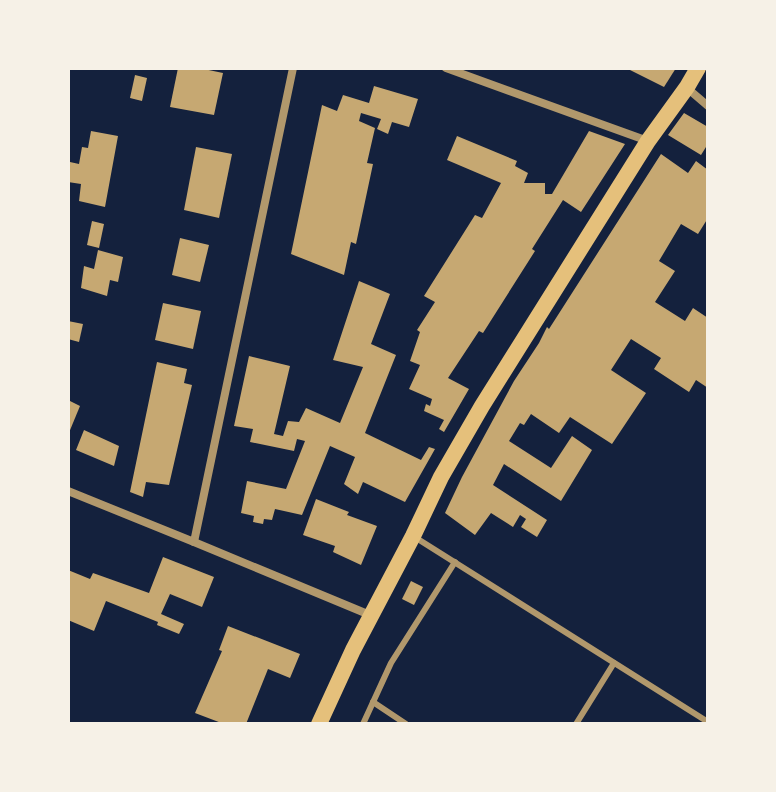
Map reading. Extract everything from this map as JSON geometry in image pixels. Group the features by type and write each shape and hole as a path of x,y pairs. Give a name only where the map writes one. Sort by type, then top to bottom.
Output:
{"main road":[{"path":"319,724 441,477 482,406 648,141 698,68"}],"street":[{"path":"194,542 293,68"},
{"path":"446,68 648,141"},
{"path":"687,87 708,106"},
{"path":"68,491 371,615"}],"lane":[{"path":"413,536 708,722"},
{"path":"363,724 391,663 455,562"},
{"path":"576,724 614,663"},
{"path":"373,702 406,724"}],"building":[{"path":"178,68 223,73 214,115 170,107"},
{"path":"626,68 676,68 664,87"},
{"path":"135,75 147,78 142,101 130,98"},
{"path":"374,86 418,99 409,127 392,122 388,134 377,129 381,119 361,113 359,121 375,128 367,163 373,164 356,244 351,242 344,275 291,254 322,105 337,111 343,95 369,103"},
{"path":"684,113 708,127 708,149 706,147 701,155 668,135"},
{"path":"91,131 118,136 105,207 79,201 81,184 68,182 70,162 79,164 82,147 88,148"},
{"path":"589,131 625,144 581,212 563,200 483,333 479,331 448,378 469,389 444,432 439,429 444,420 424,411 432,399 409,389 420,365 410,361 420,332 417,330 435,302 424,296 475,215 482,218 501,183 447,160 457,136 517,161 515,166 528,173 524,183 545,183 545,194 552,194"},
{"path":"196,147 232,154 219,218 184,210"},
{"path":"661,154 688,173 696,161 708,170 708,218 698,234 681,224 659,261 675,271 655,302 685,321 693,308 708,318 708,388 696,380 689,392 654,369 661,358 631,339 611,370 646,393 612,444 570,417 559,433 531,414 524,425 520,423 509,441 551,468 572,436 592,450 561,501 504,464 493,485 547,520 537,537 521,527 526,519 520,515 513,527 491,513 475,535 445,513 462,477 547,327 549,329"},
{"path":"92,221 104,224 99,248 87,245"},
{"path":"180,238 209,245 200,282 172,275"},
{"path":"98,250 123,257 118,282 110,280 107,296 81,288 84,266 94,269"},
{"path":"359,281 390,294 371,344 396,355 365,433 421,460 429,447 435,449 405,502 363,482 358,494 344,484 355,457 330,446 302,515 275,509 272,520 264,519 263,524 253,522 254,516 241,513 247,481 286,489 305,441 297,439 294,451 250,442 253,429 234,426 249,356 290,366 274,434 283,436 288,421 299,422 306,408 340,423 363,367 333,360"},
{"path":"163,303 201,311 193,349 155,340"},
{"path":"68,321 83,324 79,342 68,339"},
{"path":"157,362 187,369 184,383 192,385 169,485 146,482 143,497 130,492"},
{"path":"68,400 80,406 68,435"},
{"path":"84,430 119,446 114,466 76,450"},
{"path":"316,499 377,526 361,565 333,552 335,546 303,535"},
{"path":"163,557 214,577 202,607 170,594 161,614 184,624 179,634 106,601 94,631 68,620 68,570 90,579 93,573 149,593"},
{"path":"411,581 423,587 414,605 402,599"},
{"path":"228,626 300,654 290,678 268,669 246,724 224,724 195,713 222,651 219,650"}]}
